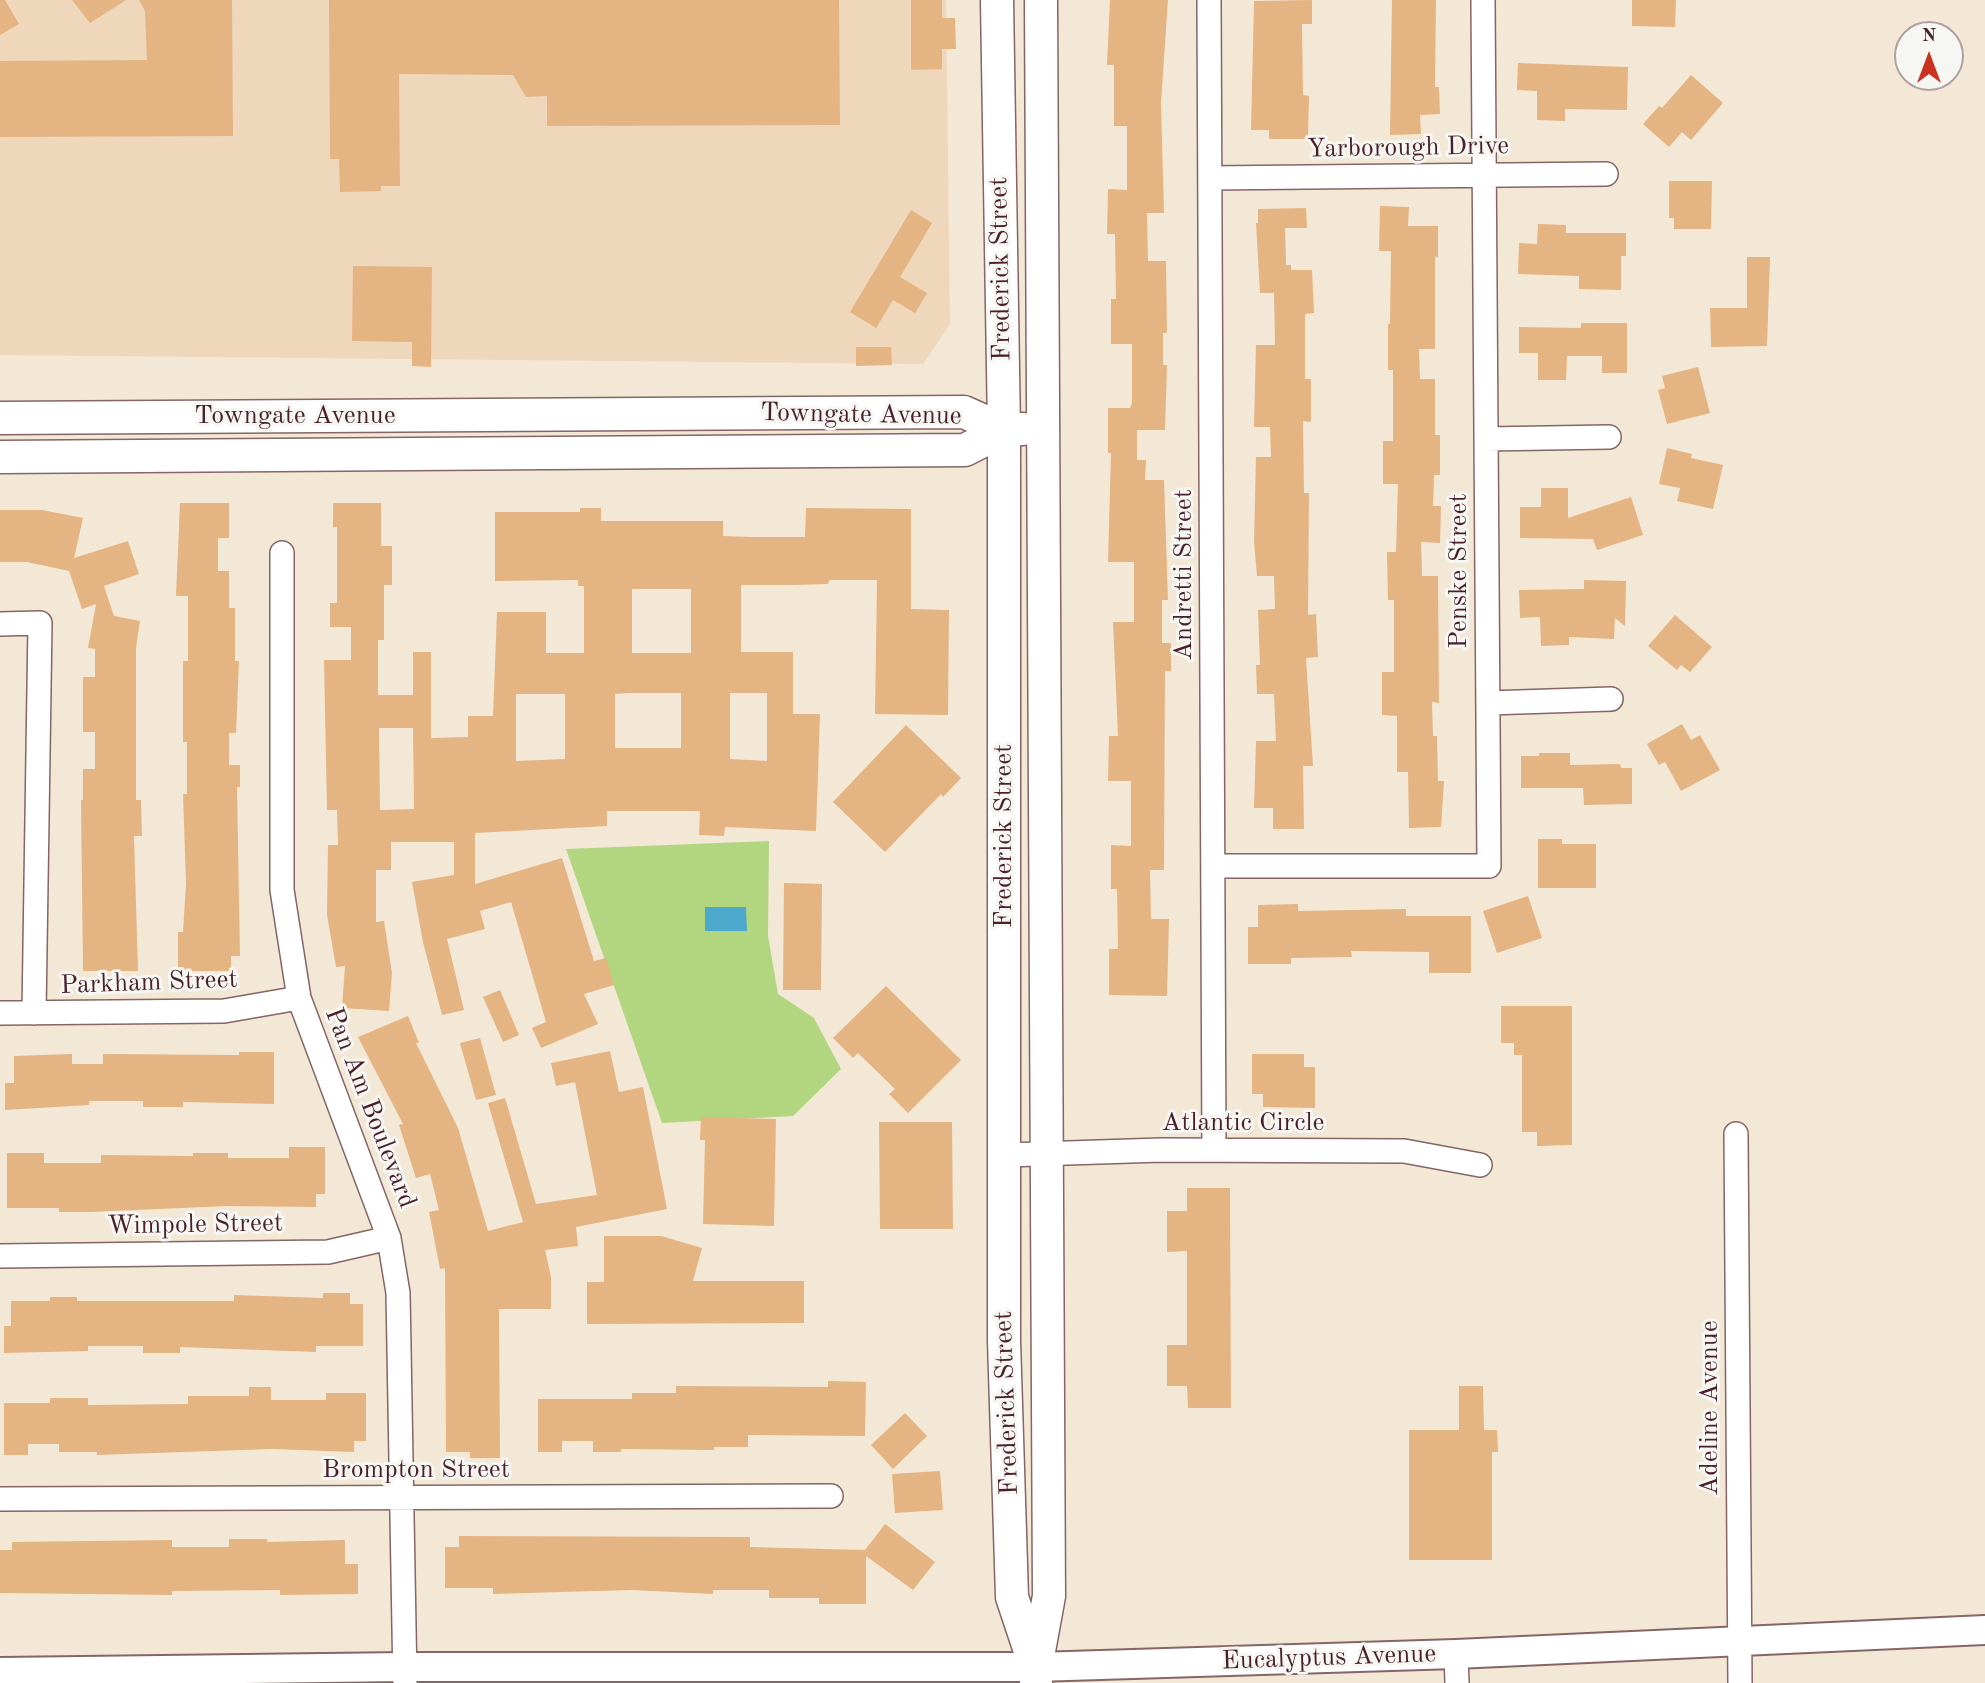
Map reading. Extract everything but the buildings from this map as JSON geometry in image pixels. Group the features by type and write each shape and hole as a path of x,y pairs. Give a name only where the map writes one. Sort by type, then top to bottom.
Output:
{"main road":[{"name":"Frederick Street","path":"997,0 1004,430 1004,1341 1012,1597 1036,1675"},
{"name":"Frederick Street","path":"1036,1675 1049,1596 1041,0"},
{"name":"Towngate Avenue","path":"0,418 964,412 1004,430"},
{"path":"444,453 466,434 601,431 626,414"},
{"path":"277,415 278,453"},
{"path":"1004,430 1042,429"},
{"name":"Towngate Avenue","path":"0,457 965,450 1004,430"},
{"path":"1004,924 1017,930 1025,941 1030,1025 1034,1039 1045,1051"},
{"path":"1004,1341 1016,1341 1025,1349 1027,1411 1048,1459"}],"street":[{"name":"Andretti Street","path":"1209,0 1214,1150"},
{"name":"Penske Street","path":"1213,866 1489,866 1483,0"},
{"name":"Yarborough Drive","path":"1210,178 1606,174"},
{"path":"1486,439 1609,438"},
{"name":"Pan Am Boulevard","path":"282,553 282,890 299,998 389,1238 398,1293 404,1498 405,1675"},
{"path":"0,624 40,624 34,1013"},
{"path":"1488,703 1611,699"},
{"name":"Parkham Street","path":"0,1013 225,1011 299,998"},
{"name":"Adeline Avenue","path":"1736,1133 1740,1683"},
{"name":"Atlantic Circle","path":"1006,1155 1214,1150 1404,1151 1480,1165"},
{"name":"Wimpole Street","path":"0,1255 328,1252 389,1238"},
{"name":"Brompton Street","path":"0,1499 831,1496"},
{"name":"Eucalyptus Avenue","path":"0,1672 1036,1675 1985,1630"},
{"path":"1456,1654 1457,1683"}],"shaded area":[{"path":"0,0 946,0 950,324 923,364 0,355"}],"green space":[{"path":"769,841 768,936 778,994 814,1018 841,1069 793,1116 662,1123 566,849"}],"water":[{"path":"705,907 746,907 747,931 705,931"}]}
